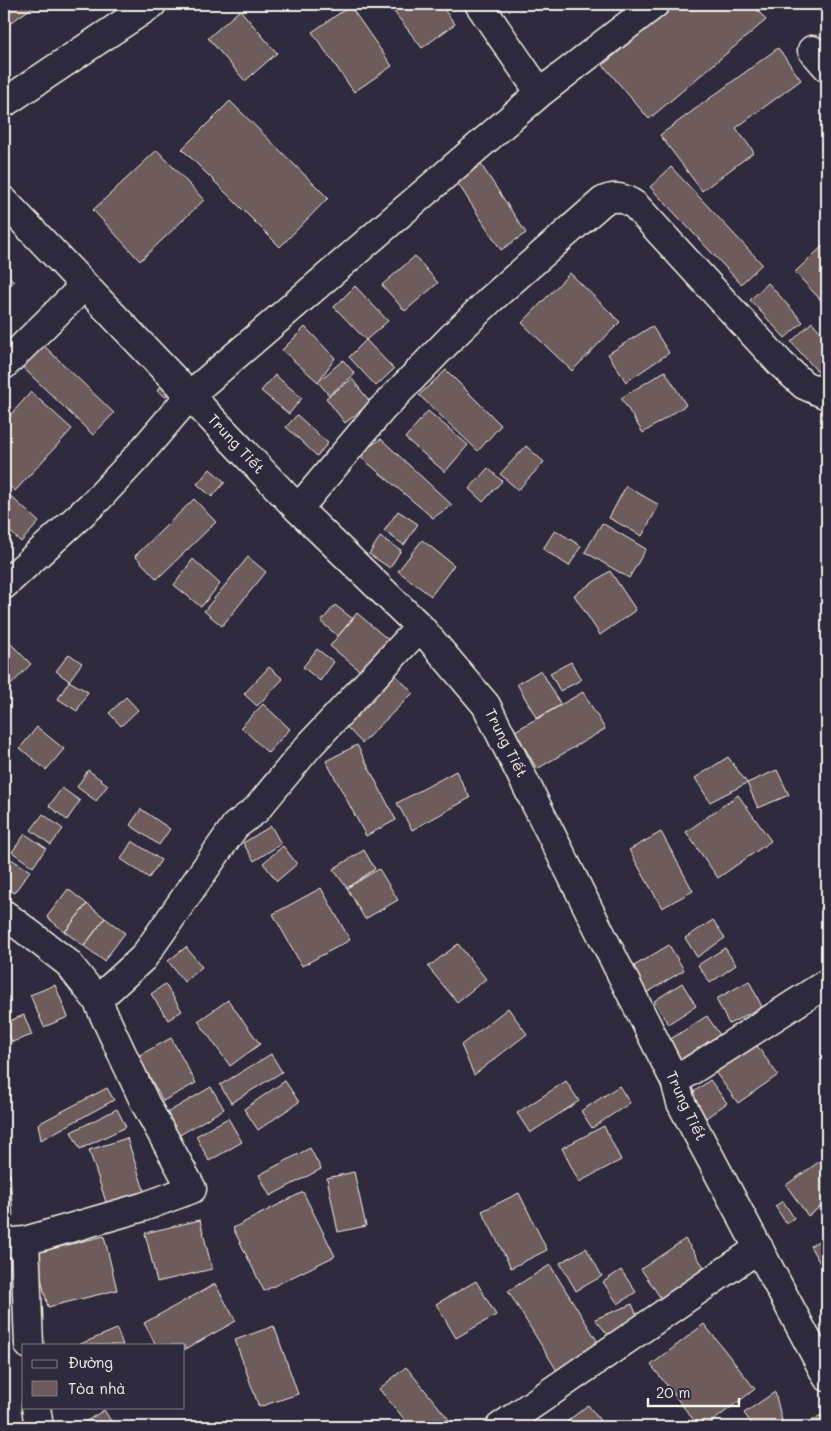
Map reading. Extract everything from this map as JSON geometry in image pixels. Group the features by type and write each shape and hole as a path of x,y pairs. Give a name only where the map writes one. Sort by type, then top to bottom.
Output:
{"street":[{"path":"4,103 152,4"},
{"path":"479,4 540,93"},
{"path":"4,585 97,500 138,456 190,395 540,93 655,4"},
{"path":"298,509 381,410 453,336 490,300 603,201 609,198 623,198 636,206 780,363 804,385 827,395"},
{"name":"Trung Tiết","path":"4,201 298,509 420,627 486,705 675,1081 681,1103 827,1377"},
{"path":"4,365 84,286"},
{"path":"97,1000 143,958 235,826 256,810 308,746 420,627"},
{"path":"4,914 68,963 97,1000 145,1103 192,1189 142,1208 14,1242 29,1344"},
{"path":"675,1081 827,983"},
{"path":"500,1427 758,1248"},
{"path":"36,1408 39,1427"}],"building":[{"path":"4,4 37,4 9,24 4,16"},
{"path":"388,4 440,4 455,24 422,48"},
{"path":"675,4 752,4 766,20 649,119 603,65"},
{"path":"818,4 827,4 827,14"},
{"path":"350,6 392,66 354,92 312,32"},
{"path":"240,10 277,53 245,81 208,38"},
{"path":"778,48 801,80 736,128 754,152 702,191 660,135"},
{"path":"230,101 328,198 280,247 182,149"},
{"path":"157,150 204,200 140,261 93,210"},
{"path":"480,163 526,233 501,250 455,179"},
{"path":"671,167 762,264 741,284 650,187"},
{"path":"827,242 827,307 795,272"},
{"path":"415,256 438,283 405,311 382,285"},
{"path":"4,270 14,282 4,291"},
{"path":"570,273 620,322 572,371 522,323"},
{"path":"768,283 803,322 785,338 750,300"},
{"path":"355,286 388,321 366,340 334,307"},
{"path":"812,322 827,339 827,382 791,342"},
{"path":"652,326 669,353 626,382 608,354"},
{"path":"305,327 335,358 318,382 282,350"},
{"path":"36,338 114,413 93,435 15,360"},
{"path":"366,340 394,369 376,386 349,357"},
{"path":"343,360 355,374 329,395 318,382"},
{"path":"446,370 501,425 478,451 419,395"},
{"path":"665,371 686,405 643,433 621,398"},
{"path":"275,375 302,398 289,414 261,391"},
{"path":"352,379 371,403 345,423 326,398"},
{"path":"164,381 173,387 166,397 157,391"},
{"path":"31,392 72,429 15,491 4,481 4,422"},
{"path":"428,411 468,445 445,472 405,438"},
{"path":"297,415 328,443 317,456 286,427"},
{"path":"381,439 452,505 433,518 357,454"},
{"path":"526,446 544,462 518,490 500,474"},
{"path":"488,468 502,481 483,502 469,489"},
{"path":"210,469 225,482 212,497 197,484"},
{"path":"626,486 659,505 642,536 609,518"},
{"path":"6,492 39,522 21,542 4,526 4,494"},
{"path":"194,499 216,522 157,579 135,556"},
{"path":"398,511 418,524 404,545 384,531"},
{"path":"602,523 646,549 629,578 585,552"},
{"path":"555,530 581,546 569,566 543,549"},
{"path":"380,537 401,550 390,568 369,554"},
{"path":"422,540 454,565 431,596 398,571"},
{"path":"248,557 266,572 222,626 204,611"},
{"path":"193,559 220,584 201,607 174,585"},
{"path":"610,571 636,610 600,635 574,595"},
{"path":"335,605 353,619 338,636 321,622"},
{"path":"357,613 391,642 364,674 330,646"},
{"path":"9,642 31,664 5,691 4,647"},
{"path":"317,649 334,662 320,681 303,667"},
{"path":"69,654 82,663 69,681 56,671"},
{"path":"571,662 581,680 560,691 550,673"},
{"path":"269,667 283,679 257,706 244,694"},
{"path":"541,670 561,705 537,719 517,684"},
{"path":"393,672 413,693 362,743 342,722"},
{"path":"69,681 88,692 77,711 58,699"},
{"path":"583,692 605,729 537,769 515,731"},
{"path":"126,697 138,710 121,726 109,713"},
{"path":"263,704 290,729 268,753 241,727"},
{"path":"37,727 64,749 46,770 20,748"},
{"path":"357,745 396,820 366,836 326,761"},
{"path":"728,757 747,783 710,802 695,778"},
{"path":"88,770 108,785 96,801 77,787"},
{"path":"777,770 789,795 758,808 747,783"},
{"path":"456,771 470,798 412,830 397,803"},
{"path":"62,788 80,801 67,820 49,806"},
{"path":"738,795 771,841 718,878 686,832"},
{"path":"141,809 170,829 159,845 130,825"},
{"path":"43,814 63,829 51,845 31,830"},
{"path":"271,826 281,844 254,861 243,843"},
{"path":"661,832 693,891 662,908 629,850"},
{"path":"25,834 46,848 33,867 12,852"},
{"path":"132,841 161,860 149,878 121,859"},
{"path":"283,846 297,864 277,881 263,863"},
{"path":"364,850 375,869 347,888 333,869"},
{"path":"11,859 30,871 14,893 4,887 4,869"},
{"path":"379,869 398,900 365,919 347,888"},
{"path":"321,888 350,940 302,966 273,914"},
{"path":"68,889 87,904 65,932 47,917"},
{"path":"87,904 105,918 84,946 65,932"},
{"path":"105,918 125,933 104,961 84,946"},
{"path":"713,920 725,938 697,957 685,938"},
{"path":"458,944 486,979 457,1002 428,967"},
{"path":"669,945 684,970 645,994 629,969"},
{"path":"186,947 202,967 184,982 168,961"},
{"path":"725,948 736,965 710,983 698,965"},
{"path":"749,981 762,1007 729,1024 716,999"},
{"path":"682,983 696,1006 668,1024 654,1001"},
{"path":"165,984 182,1011 168,1020 151,994"},
{"path":"55,985 68,1017 44,1027 30,995"},
{"path":"4,989 10,1000 4,1003"},
{"path":"228,1000 260,1044 230,1066 198,1021"},
{"path":"508,1008 527,1034 474,1075 461,1045"},
{"path":"24,1015 32,1035 12,1042 5,1023"},
{"path":"707,1016 720,1035 681,1059 669,1040"},
{"path":"171,1038 196,1083 163,1101 138,1056"},
{"path":"752,1039 778,1075 738,1103 712,1068"},
{"path":"271,1054 282,1072 231,1103 220,1085"},
{"path":"710,1080 727,1103 703,1120 687,1097"},
{"path":"285,1081 299,1102 258,1130 244,1109"},
{"path":"566,1081 579,1101 530,1133 517,1113"},
{"path":"619,1086 630,1103 592,1128 581,1111"},
{"path":"211,1087 224,1109 178,1136 165,1114"},
{"path":"107,1088 114,1100 41,1140 38,1124"},
{"path":"117,1109 126,1127 80,1149 71,1132"},
{"path":"228,1118 242,1142 209,1161 196,1136"},
{"path":"604,1126 621,1160 579,1182 562,1148"},
{"path":"127,1138 145,1193 107,1205 89,1150"},
{"path":"310,1148 321,1169 270,1196 259,1175"},
{"path":"826,1157 827,1202 808,1216 786,1185"},
{"path":"354,1172 366,1226 338,1232 327,1178"},
{"path":"10,1174 13,1216 4,1217 4,1175"},
{"path":"303,1192 335,1256 264,1291 233,1228"},
{"path":"519,1193 547,1250 511,1268 482,1211"},
{"path":"783,1201 794,1218 786,1223 775,1206"},
{"path":"200,1220 212,1269 157,1282 145,1233"},
{"path":"104,1236 117,1290 48,1307 35,1253"},
{"path":"824,1238 827,1244 827,1271 825,1272 810,1246"},
{"path":"685,1239 706,1270 662,1300 641,1269"},
{"path":"586,1248 602,1276 576,1291 560,1263"},
{"path":"550,1265 601,1347 559,1374 508,1291"},
{"path":"621,1270 636,1292 618,1304 603,1282"},
{"path":"476,1281 496,1315 456,1338 436,1304"},
{"path":"215,1284 236,1321 185,1349 185,1344 155,1344 144,1323"},
{"path":"632,1304 639,1320 613,1341 595,1319"},
{"path":"704,1324 755,1389 705,1427 699,1427 651,1365"},
{"path":"274,1326 298,1394 259,1407 235,1340"},
{"path":"117,1329 123,1344 80,1344"},
{"path":"406,1367 455,1427 411,1427 379,1389"},
{"path":"775,1392 783,1425 779,1427 754,1427 744,1413"},
{"path":"588,1405 605,1427 566,1427 564,1424"},
{"path":"104,1410 115,1427 77,1427"},
{"path":"821,1415 827,1427 802,1427"}]}
